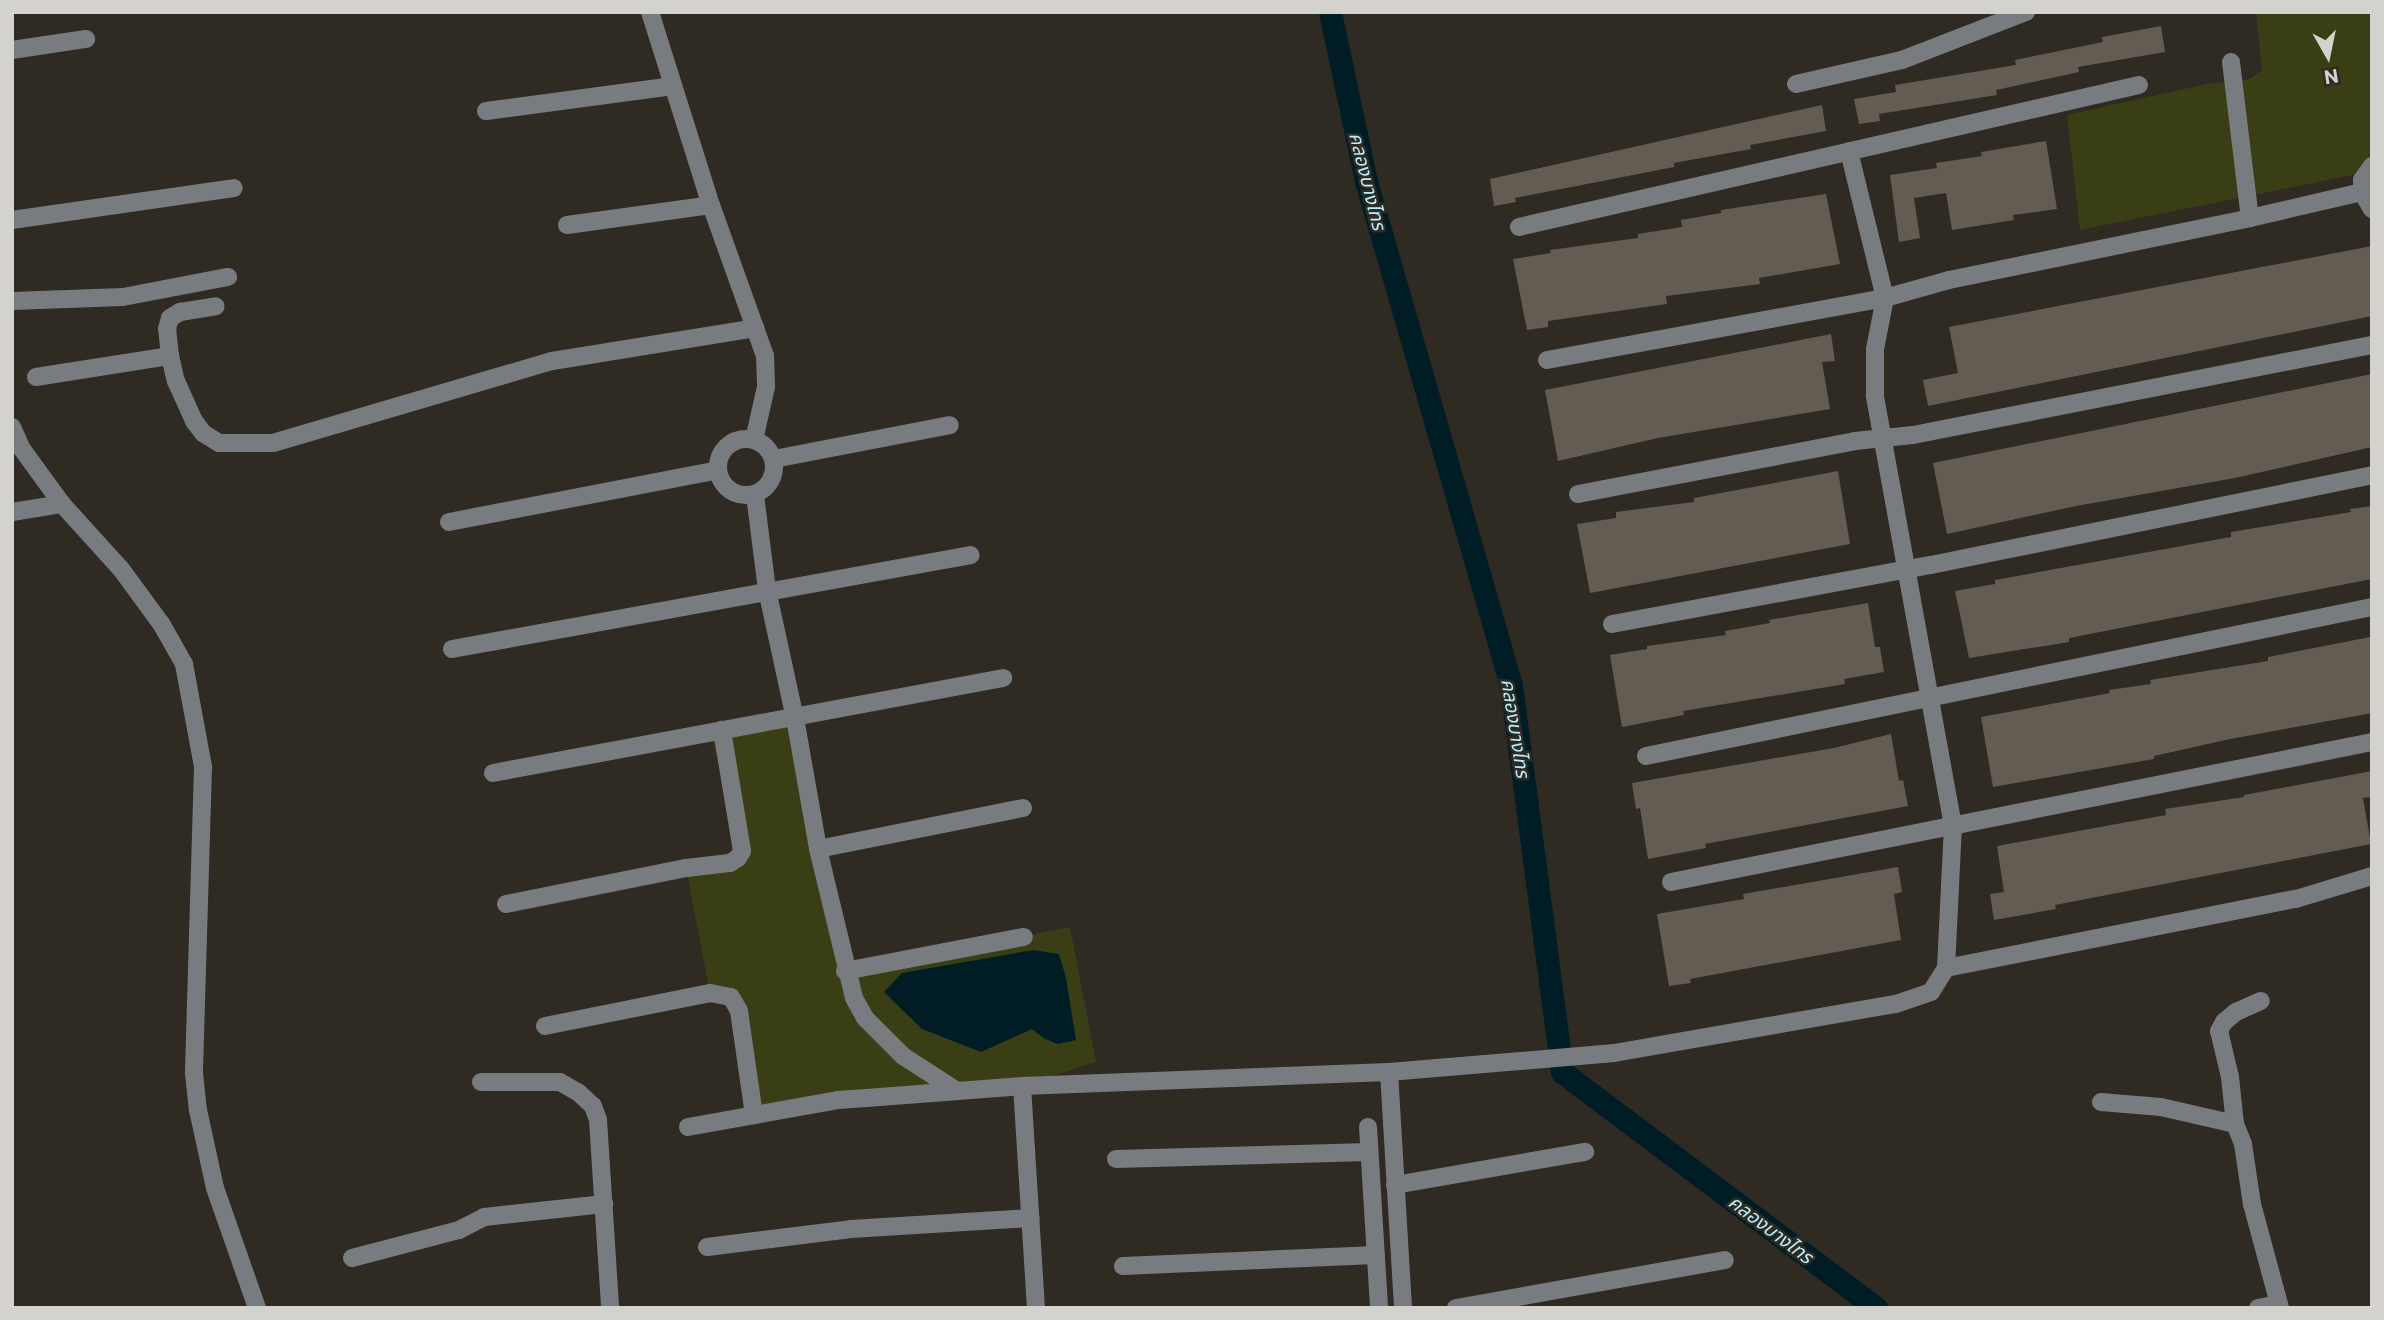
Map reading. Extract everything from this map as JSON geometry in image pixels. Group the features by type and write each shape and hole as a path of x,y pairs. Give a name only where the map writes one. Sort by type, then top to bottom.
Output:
{"street":[{"path":"650,12 711,205 765,356 766,387 754,440"},
{"path":"1796,84 1902,60 2026,12"},
{"path":"12,50 86,39"},
{"path":"2231,62 2250,218"},
{"path":"1518,227 2139,85"},
{"path":"485,111 673,86"},
{"path":"688,1127 838,1100 1022,1086 1389,1072 1614,1053 1896,1004 1931,992 1946,968 1953,826 1875,395 1875,360 1885,298 1849,151"},
{"path":"2372,166 2362,180 2362,192 2372,209"},
{"path":"12,220 234,188"},
{"path":"1546,360 1885,298 1949,280 2362,192"},
{"path":"567,225 711,205"},
{"path":"12,301 123,297 228,277"},
{"path":"216,306 180,312 170,318 167,329 176,382 194,421 203,433 219,443 273,443 552,361 755,328"},
{"path":"1578,494 2372,345"},
{"path":"36,377 170,356"},
{"path":"774,459 950,425"},
{"path":"12,427 22,449 62,504 121,569 162,625 184,664 203,767 194,1073 198,1110 215,1188 257,1308"},
{"path":"740,439 754,440 766,447 774,459 772,481 755,495 738,495 724,485 718,470 720,456 728,445 740,439"},
{"path":"449,522 718,470"},
{"path":"1612,624 1907,569 2372,475"},
{"path":"755,495 767,590 795,718 818,849 845,971 854,998 865,1018 903,1056 957,1091"},
{"path":"12,512 62,504"},
{"path":"452,649 971,555"},
{"path":"1646,756 2372,607"},
{"path":"493,773 1003,678"},
{"path":"506,904 686,868 730,863 738,858 741,851 722,730"},
{"path":"1671,882 2372,742"},
{"path":"818,849 1023,808"},
{"path":"1946,968 2296,900 2372,876"},
{"path":"845,971 1024,937"},
{"path":"545,1026 710,993 731,997 739,1011 754,1115"},
{"path":"2258,1308 2280,1306 2252,1204 2243,1144 2235,1124 2230,1077 2219,1031 2224,1022 2236,1012 2261,1001"},
{"path":"1389,1072 1403,1308"},
{"path":"481,1082 560,1082 579,1093 593,1106 598,1120 610,1308"},
{"path":"1022,1086 1036,1308"},
{"path":"2101,1102 2180,1110 2235,1124"},
{"path":"1368,1127 1379,1308"},
{"path":"1116,1159 1369,1152"},
{"path":"1395,1185 1586,1152"},
{"path":"352,1258 459,1230 484,1217 604,1204"},
{"path":"708,1247 851,1228 1031,1218"},
{"path":"1123,1266 1376,1255"},
{"path":"1456,1308 1725,1260"}],"green space":[{"path":"2256,12 2372,12 2372,171 2080,230 2067,115 2207,84 2250,79 2262,70"},
{"path":"795,718 845,970 1070,927 1096,1062 1022,1086 754,1115 732,989 710,993 686,868 741,857 710,730"}],"water":[{"path":"1033,950 1059,954 1066,978 1076,1040 1058,1044 1045,1039 1032,1029 981,1052 922,1029 884,992 902,973"}],"building":[{"path":"2161,26 2165,52 2078,67 2079,72 1996,90 1997,95 1879,114 1880,121 1859,124 1854,99 1896,92 1895,85 2016,65 2015,60 2103,42 2102,37"},
{"path":"1822,105 1826,131 1750,145 1751,149 1674,163 1674,167 1515,198 1516,202 1494,206 1490,179"},
{"path":"2046,141 2057,209 2013,215 2014,220 1952,230 1946,193 1914,198 1920,238 1899,242 1890,175 1937,168 1936,163 1982,156 1981,152"},
{"path":"1826,194 1840,264 1759,278 1760,284 1666,296 1667,304 1548,321 1548,327 1527,330 1513,259 1551,253 1550,250 1638,238 1638,234 1682,227 1681,220 1721,213 1721,210"},
{"path":"2372,246 2372,316 1928,406 1923,380 1958,373 1949,327"},
{"path":"1831,334 1835,361 1822,362 1830,409 1658,438 1558,461 1545,390"},
{"path":"2372,374 2372,447 2235,478 2076,506 1947,534 1933,463"},
{"path":"1838,471 1850,544 1590,593 1577,524 1616,518 1616,512 1694,502 1694,498"},
{"path":"2372,506 2372,579 2069,638 2069,642 1969,658 1955,591 1995,584 1995,580 2231,537 2231,532"},
{"path":"1868,603 1875,647 1880,647 1884,672 1844,679 1845,684 1683,711 1684,715 1622,727 1610,655 1647,649 1647,646 1726,635 1725,631 1770,623 1769,620"},
{"path":"2370,637 2372,713 2230,739 2154,756 2154,759 1993,787 1981,717 2110,693 2109,690 2151,684 2150,680 2268,661 2268,657"},
{"path":"1891,734 1899,781 1903,780 1908,806 1705,844 1706,848 1648,859 1640,808 1636,809 1632,783 1834,748"},
{"path":"2372,771 2372,797 2363,798 2371,844 2055,905 2056,909 1994,920 1990,894 2004,892 1997,846 2166,815 2165,809 2244,797"},
{"path":"1898,867 1902,892 1894,894 1901,940 1690,979 1691,983 1669,986 1657,914 1744,899 1743,894"}],"waterway":[{"name":"คลองบางไทร","path":"1330,12 1366,181 1511,685 1562,1072 1876,1308"}]}
